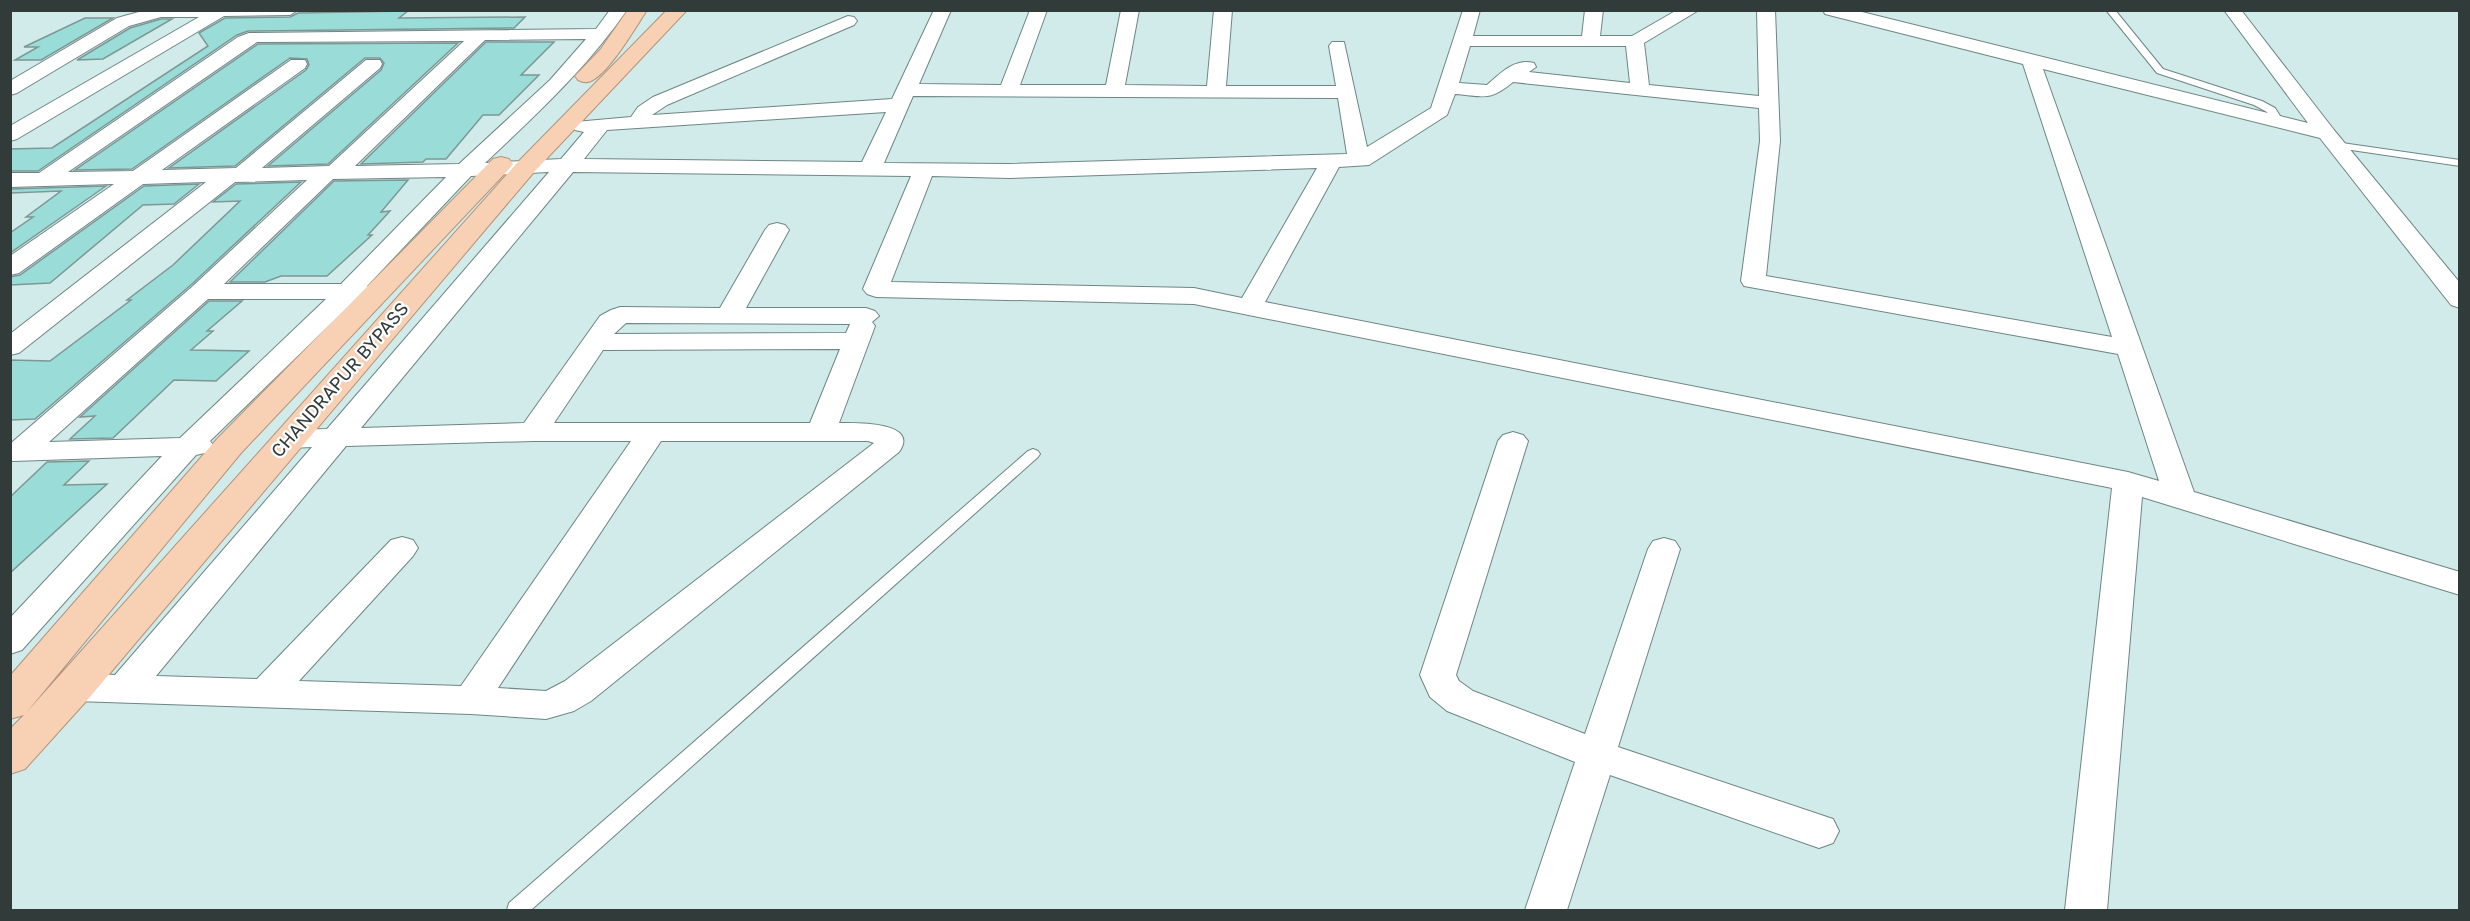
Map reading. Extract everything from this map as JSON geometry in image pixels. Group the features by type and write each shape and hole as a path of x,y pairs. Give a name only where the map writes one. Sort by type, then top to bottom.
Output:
{"highway":[{"name":"CHANDRAPUR BYPASS","path":"10,757 75,687 289,439 511,168 604,44 638,10"},
{"name":"CHANDRAPUR BYPASS","path":"10,704 362,292 511,168 565,127 678,10"}],"street":[{"path":"10,89 123,22 160,12 290,10"},
{"path":"10,641 187,447 362,292 465,170 557,84 604,44 619,10"},
{"path":"870,169 943,10"},
{"path":"1008,91 1039,10"},
{"path":"1114,91 1130,10"},
{"path":"1216,91 1223,10"},
{"path":"10,180 237,173 465,170 569,165 1009,171 1359,160 1440,111 1472,10"},
{"path":"1591,40 1594,10"},
{"path":"1462,41 1635,41 1691,10"},
{"path":"1766,10 1770,141 1753,281 2129,348"},
{"path":"1831,10 2279,122 2331,139"},
{"path":"2232,10 2331,139 2460,300"},
{"path":"10,135 221,11"},
{"path":"638,122 645,111 660,101 848,21"},
{"path":"10,196 40,179 248,39 262,36 480,35 604,44"},
{"path":"15,452 202,291 480,35"},
{"path":"1635,41 1640,91"},
{"path":"1338,46 1359,160"},
{"path":"1448,88 1491,91 1521,68 1554,59"},
{"path":"2031,60 2180,497"},
{"path":"10,268 298,64"},
{"path":"10,347 237,173 373,64"},
{"path":"1508,76 1769,103"},
{"path":"565,127 1008,91 1346,92"},
{"path":"124,689 602,124"},
{"path":"1250,307 1332,161"},
{"path":"821,432 924,170"},
{"path":"729,315 777,230"},
{"path":"876,289 1194,296 2128,482 2460,584"},
{"path":"202,291 362,292"},
{"path":"533,432 609,322 620,315 729,315 861,329"},
{"path":"595,342 861,329"},
{"path":"75,687 471,700 546,705 561,701 578,691 889,446 889,440 873,432 533,432 289,439"},
{"path":"471,700 652,432"},
{"path":"1513,441 1438,675 1440,685 1447,693 1460,701 1598,755 1819,831"},
{"path":"15,452 229,446"},
{"path":"2086,910 2128,482"},
{"path":"266,693 402,548"},
{"path":"1546,910 1664,549"}],"lane":[{"path":"2110,10 2160,71 2172,77 2258,103 2271,110 2279,122"},
{"path":"2331,139 2460,163"},
{"path":"517,910 1033,454"}],"building":[{"path":"408,11 399,18 525,17 514,28 248,31 237,35 38,171 10,171 10,149 52,148 208,46 199,33 225,18 290,17 298,13"},
{"path":"85,18 113,18 41,60 15,60 38,47 24,47"},
{"path":"161,19 172,19 103,59 77,60 130,28"},
{"path":"486,42 554,42 521,75 539,75 499,115 483,115 446,159 361,164"},
{"path":"458,43 328,164 268,166 381,70 384,63 380,58 365,58 235,166 169,168 306,70 309,65 307,59 290,58 132,169 75,170 258,44"},
{"path":"408,180 381,212 390,211 368,235 372,235 327,276 281,276 265,282 230,282 334,181"},
{"path":"301,182 192,284 35,419 10,420 10,360 50,361 131,300 127,300 173,265 240,201 213,202 236,184"},
{"path":"199,184 174,204 143,205 50,283 10,285 10,277 20,275 144,186"},
{"path":"106,186 10,253 10,233 33,217 26,217 61,191 10,193 10,189"},
{"path":"209,301 242,301 207,331 213,331 191,350 249,351 216,381 174,380 113,438 70,439 95,416 80,417"},
{"path":"89,461 64,485 107,484 10,573 10,497 47,462"}]}
